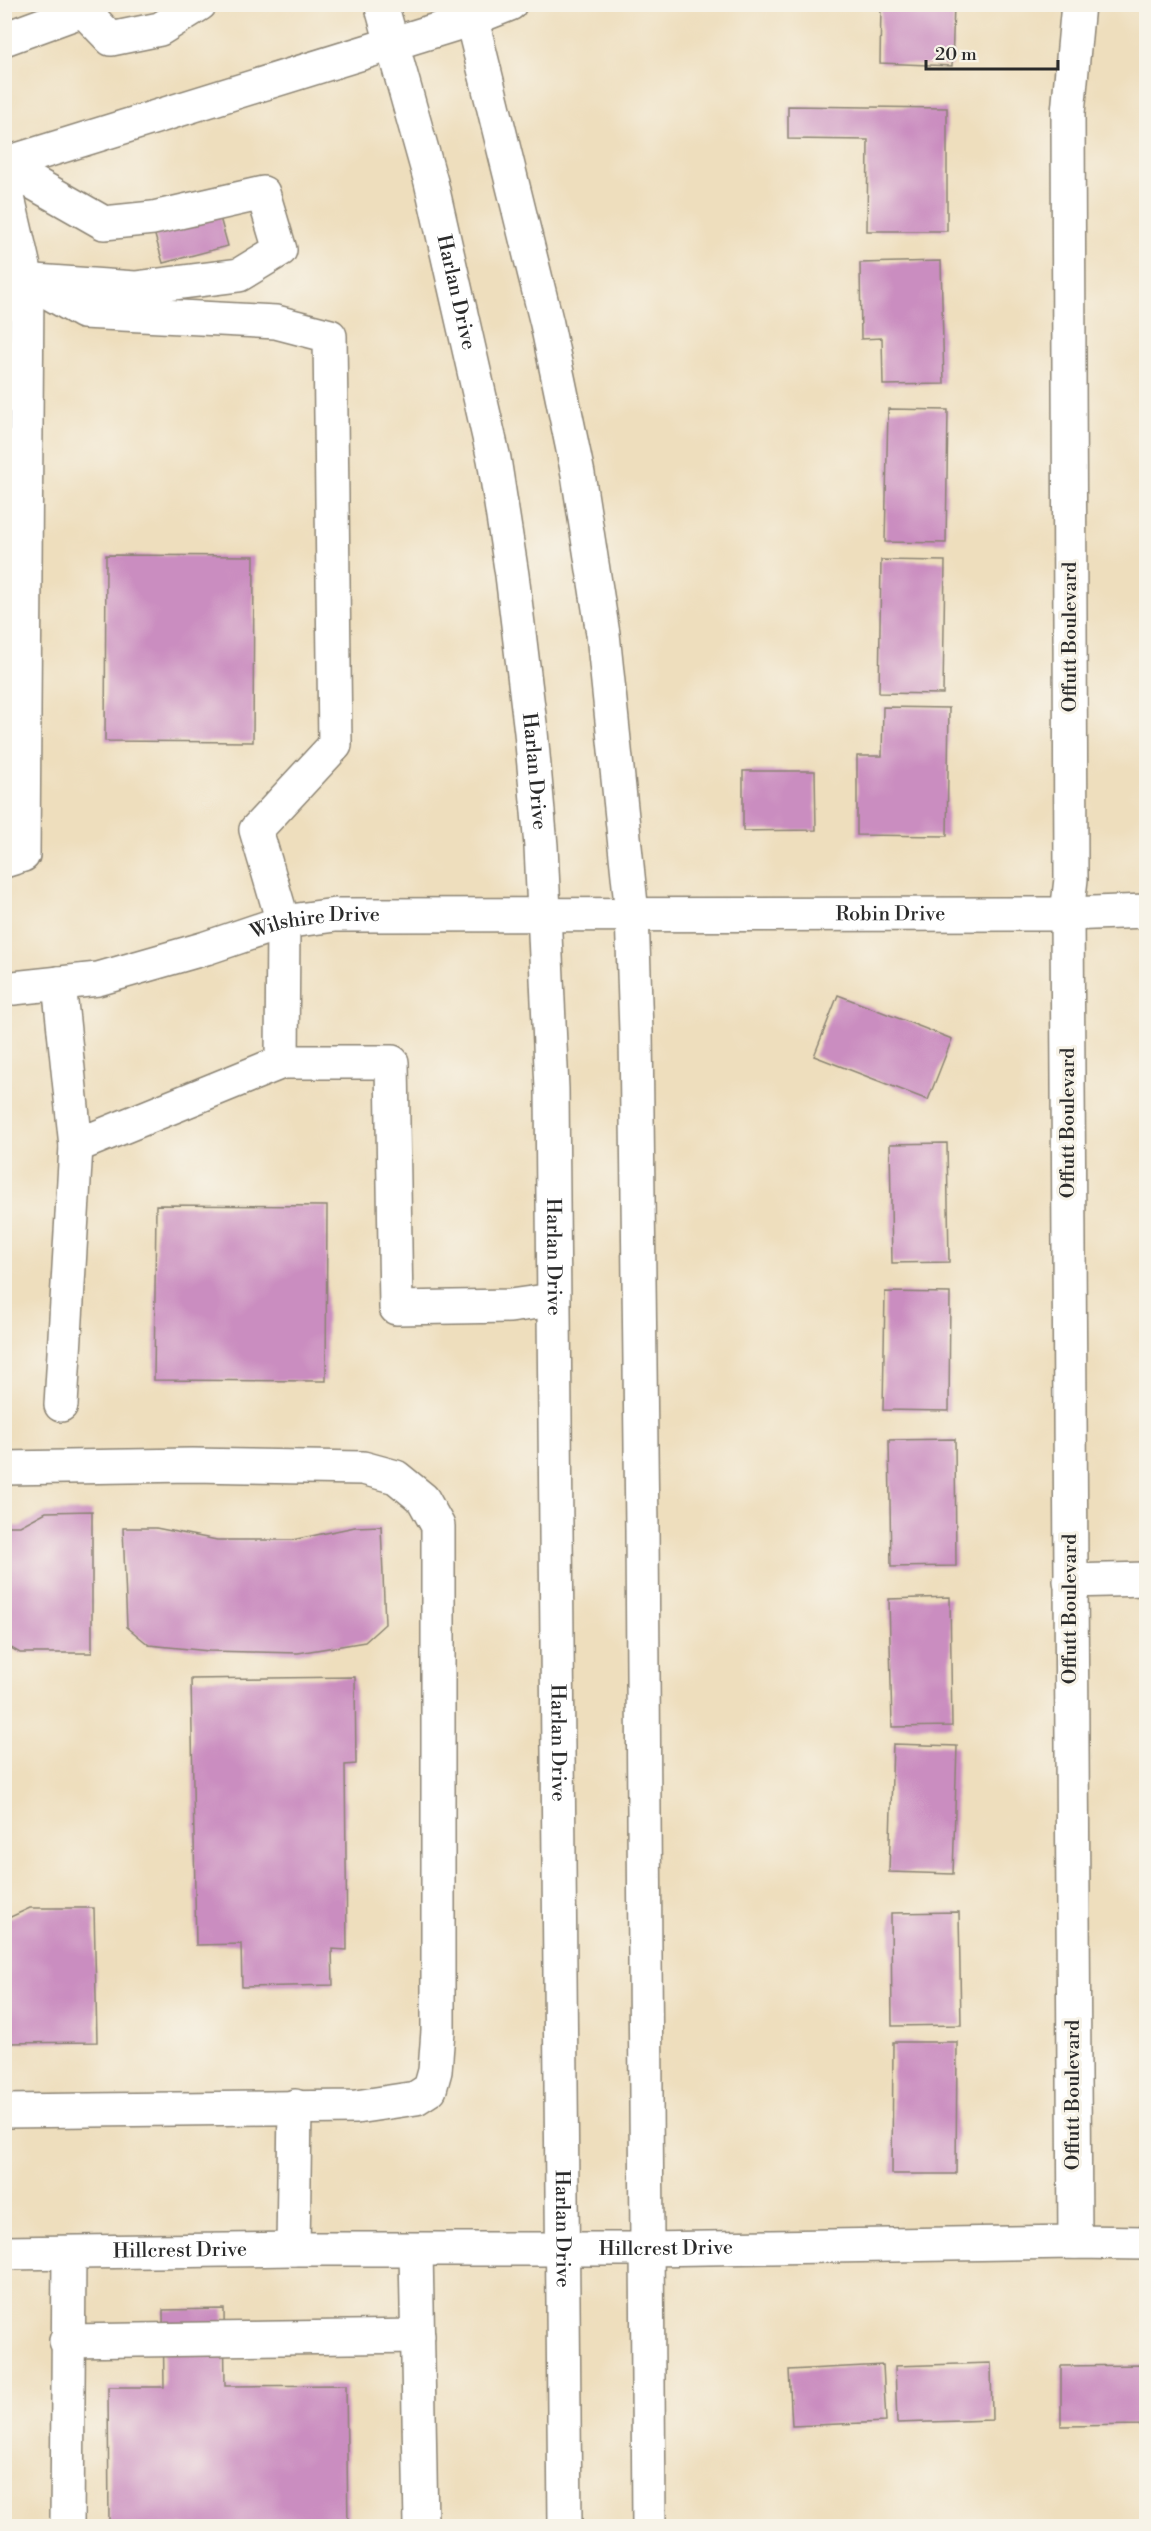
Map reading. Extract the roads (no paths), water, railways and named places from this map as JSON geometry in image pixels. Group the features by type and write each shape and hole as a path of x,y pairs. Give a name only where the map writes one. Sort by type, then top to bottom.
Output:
{"main road":[{"path":"4,39 83,10 111,39 160,28 200,4"},
{"name":"Harlan Drive","path":"381,4 431,182 494,459 512,575 531,732 546,914 552,1089 565,2526"},
{"path":"4,165 392,44 470,12 510,4"},
{"name":"Offutt Boulevard","path":"1075,2242 1067,914 1071,879 1068,113 1078,4"},
{"path":"470,12 547,324 578,474 603,634 632,914 636,1032 642,1518 649,2526"},
{"path":"4,165 104,223 153,218 263,193 280,250 239,275 135,288 27,280"},
{"path":"4,180 27,280 23,855 4,861"},
{"path":"27,280 83,312 276,322 330,336 334,745 256,830 283,922 282,1062"},
{"name":"Robin Drive","path":"632,914 1067,914 1146,911"},
{"name":"Wilshire Drive","path":"4,989 98,980 283,922 335,915 632,914"},
{"path":"59,983 76,1146 61,1405"},
{"path":"76,1146 282,1062 392,1062 396,1308 510,1306 553,1300"},
{"path":"4,1468 192,1466 363,1468 396,1477 423,1499 438,1526 438,2031 435,2071 430,2089 416,2098 356,2107 4,2111"},
{"path":"1070,1581 1146,1579"},
{"path":"292,2249 295,2106"},
{"name":"Hillcrest Drive","path":"4,2253 1146,2243"},
{"path":"416,2250 420,2526"},
{"path":"67,2526 66,2341 69,2253"},
{"path":"66,2341 418,2336"}]}
